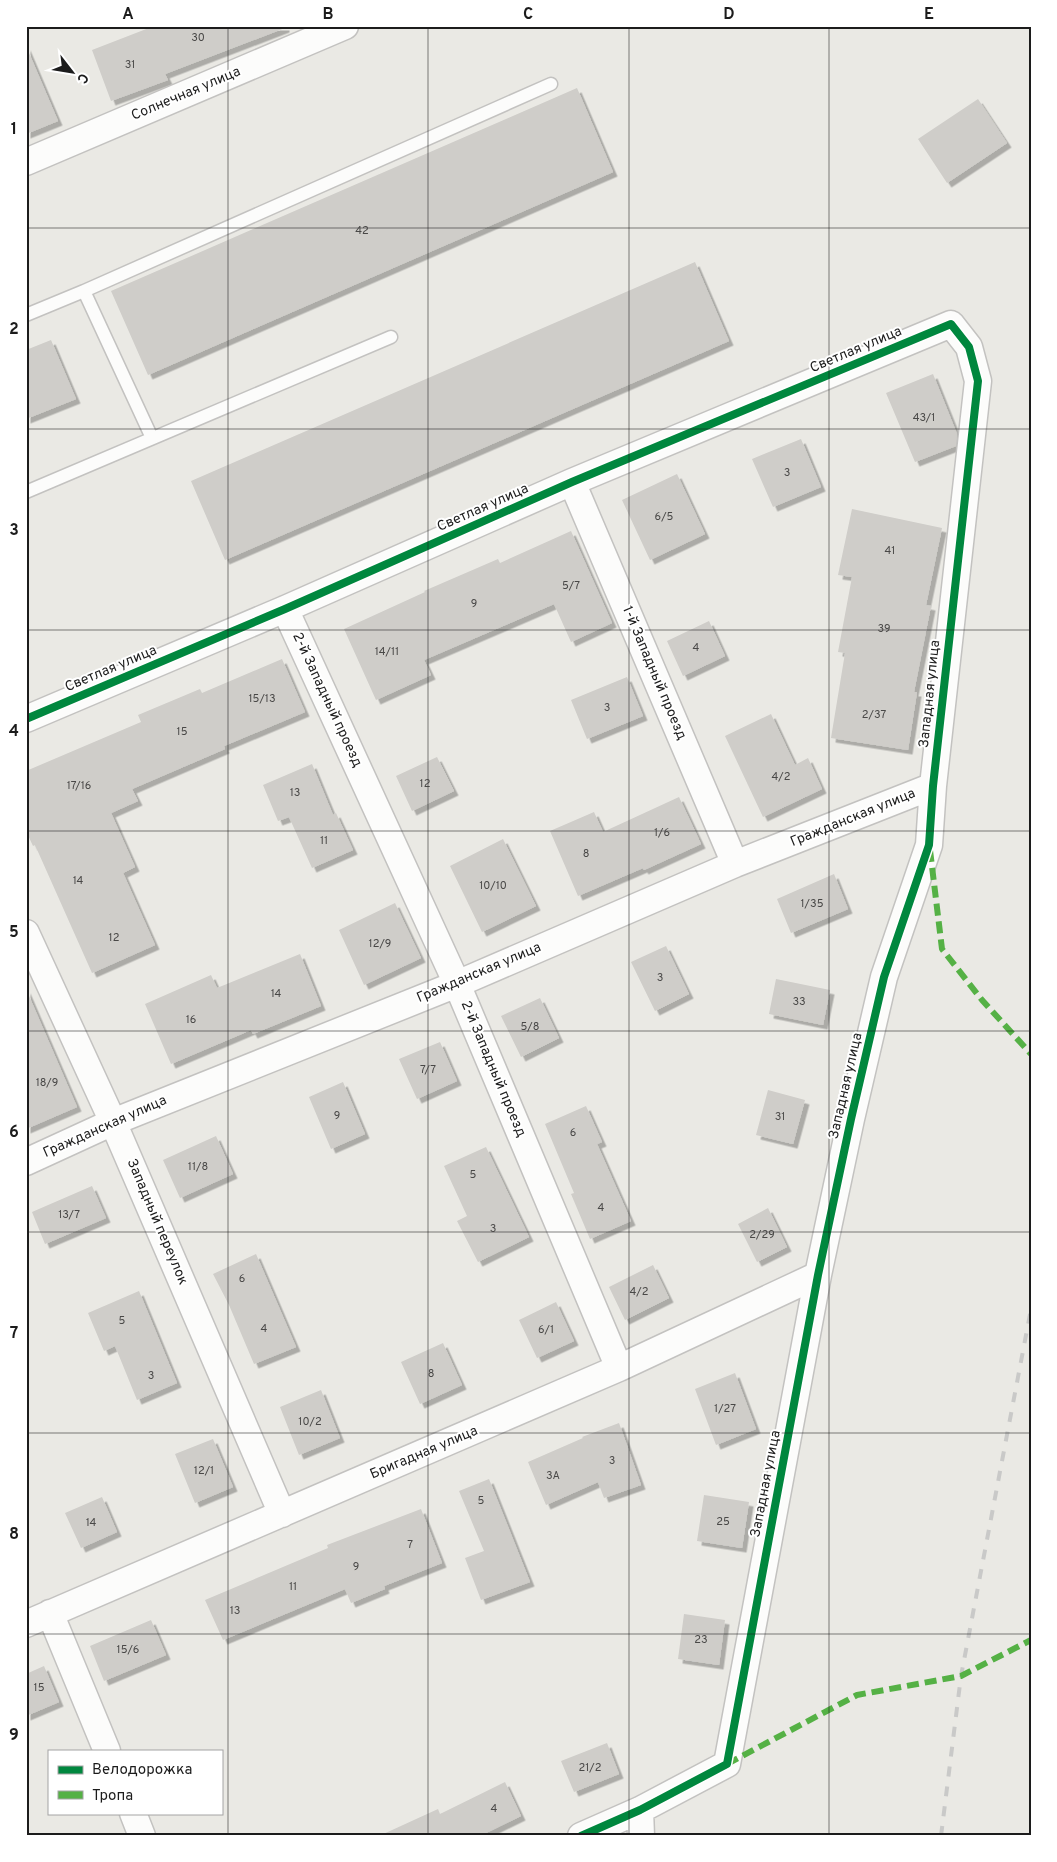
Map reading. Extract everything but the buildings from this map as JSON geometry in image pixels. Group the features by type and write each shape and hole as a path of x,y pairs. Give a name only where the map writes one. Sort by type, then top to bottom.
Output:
{"street":[{"name":"Солнечная улица","path":"26,162 345,26"},
{"name":"Светлая улица","path":"26,718 285,609 572,482 951,324"},
{"name":"Западная улица","path":"640,1810 726,1764 818,1275 851,1119 884,977 929,845 933,786 978,381 969,347 951,324"},
{"name":"1-й Западный проезд","path":"572,482 735,864"},
{"name":"2-й Западный проезд","path":"285,609 457,984 619,1368"},
{"name":"Гражданская улица","path":"26,1162 113,1122 457,984 735,864 933,786"},
{"name":"Западный переулок","path":"26,932 113,1122 282,1514"},
{"name":"Бригадная улица","path":"38,1618 619,1368 818,1275"},
{"path":"38,1618 106,1750"},
{"path":"581,1836 640,1810 641,1836"},
{"path":"133,1814 142,1836"}],"lane":[{"path":"26,315 84,292 551,84"},
{"path":"84,292 152,438"},
{"path":"26,492 391,337"}],"railway":[{"path":"941,1836 961,1676 1031,1309"}],"marked path":[{"path":"930,850 942,949 982,1000 1031,1054"},
{"path":"727,1764 857,1695 961,1676 1031,1640"}],"cycle path":[{"path":"26,719 285,609 572,482 951,324 969,347 978,381 933,786 929,845 884,977 851,1119 818,1275 727,1764 640,1810 581,1836"}]}
